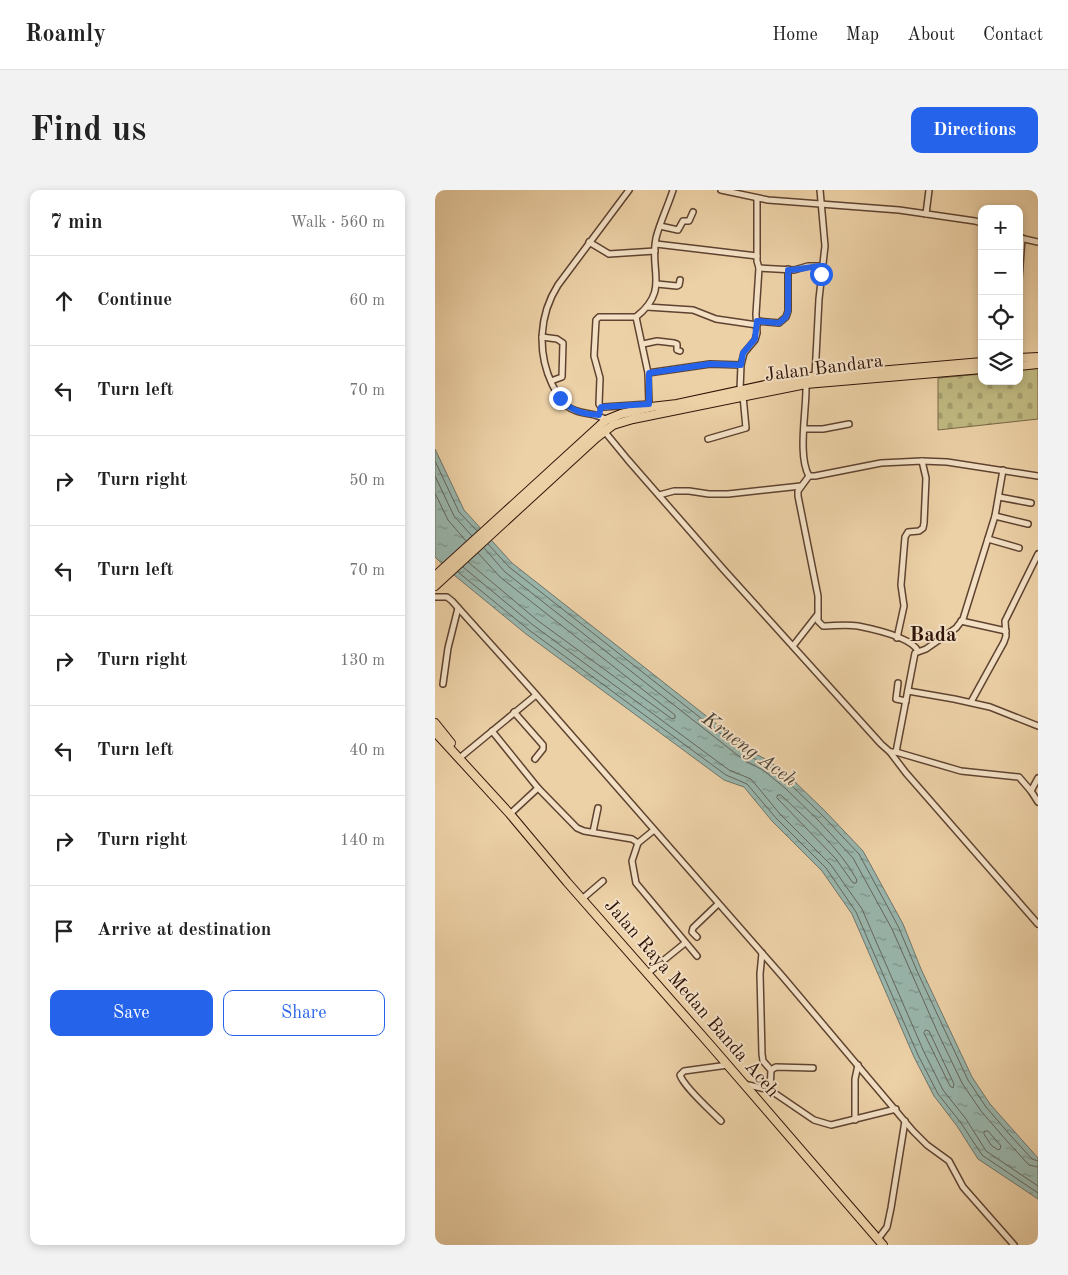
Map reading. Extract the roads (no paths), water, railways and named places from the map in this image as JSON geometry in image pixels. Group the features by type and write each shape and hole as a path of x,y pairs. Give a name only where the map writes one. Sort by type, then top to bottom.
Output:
{"highway":[{"path":"1023,358 1038,357"},
{"name":"Jalan Bandara","path":"595,434 605,432 613,425 623,421 815,376 978,362"},
{"path":"1023,366 1038,364"},
{"name":"Jalan Bandara","path":"741,393 806,384 978,369"},
{"name":"Jalan Bandara","path":"436,580 595,434 606,420 650,405 678,407"},
{"name":"Jalan Raya Medan Banda Aceh","path":"435,723 475,775"},
{"name":"Jalan Raya Medan Banda Aceh","path":"435,732 510,814 881,1242"}],"street":[{"path":"606,420 599,415 578,412 566,406 560,398 547,373 542,337 544,314 557,285 629,190"},
{"path":"599,415 601,407 599,404 600,378 594,356 596,320 599,318 636,317 647,307 655,294 657,284 656,244 660,226 673,190"},
{"path":"721,190 757,198 883,209 978,222"},
{"path":"815,376 819,298 825,246 820,190"},
{"path":"926,214 929,190"},
{"path":"708,439 746,428 741,393 741,365 743,353 755,339 757,323 759,268 757,256 757,198"},
{"path":"660,226 678,230 683,221 689,222 693,212"},
{"path":"1023,238 1038,242"},
{"path":"589,242 609,254 655,251"},
{"path":"656,244 757,256"},
{"path":"759,268 788,270 808,266 823,266"},
{"path":"647,307 693,310 716,319 779,323 787,316 789,309 788,270"},
{"path":"657,284 677,286 680,280"},
{"path":"601,407 650,405 649,373 636,317"},
{"path":"542,337 557,339 563,342 562,377 551,381"},
{"path":"643,344 657,341 674,343 677,344 677,350 680,351"},
{"path":"649,373 710,364 741,365"},
{"path":"806,384 805,429 802,447 809,476"},
{"path":"805,429 823,429 849,424"},
{"path":"605,432 874,737 893,752 907,773 1038,924"},
{"path":"809,476 881,463 922,461 947,462 1038,476"},
{"path":"897,638 904,606 901,585 905,537 908,532 923,528 924,523 926,478 922,461"},
{"path":"893,752 906,701 915,653 926,649 956,628 961,622 995,516 1003,470"},
{"path":"809,476 801,486 797,496 818,596 818,621 823,626 857,626 897,638 913,645 918,651"},
{"path":"659,495 674,491 727,494 801,486"},
{"path":"999,497 1031,503"},
{"path":"995,516 1028,524"},
{"path":"988,539 1019,548"},
{"path":"971,702 1004,642 1005,621 1038,554"},
{"path":"435,597 447,597 536,695 905,1121 927,1145 949,1161 963,1187 1014,1245"},
{"path":"443,684 448,648 458,608"},
{"path":"793,646 818,614"},
{"path":"961,622 1006,631"},
{"path":"899,683 896,699 906,701"},
{"path":"908,691 971,702 1038,726"},
{"path":"462,756 536,695"},
{"path":"514,712 543,745 543,749 535,759"},
{"path":"492,731 538,788 577,828 635,840 638,843"},
{"path":"893,752 961,771 1019,777 1038,802"},
{"path":"1031,791 1038,778"},
{"path":"510,814 538,788"},
{"path":"593,832 598,808"},
{"path":"654,830 638,843 632,861 635,883 697,956"},
{"path":"583,899 603,882"},
{"path":"697,937 692,932 693,928 718,904"},
{"path":"648,973 685,943"},
{"path":"762,954 760,974 761,1054 763,1061 771,1070 770,1090"},
{"path":"721,1122 691,1090 680,1075 684,1071 728,1065"},
{"path":"855,1120 855,1079 858,1065"},
{"path":"771,1070 776,1067 813,1068"},
{"path":"743,1083 770,1090 820,1122 831,1125 896,1110"},
{"path":"881,1242 887,1227 891,1208 905,1121"}],"water":[{"name":"Krueng Aceh","path":"435,449 464,510 512,563 752,752 769,761 792,779 863,851 903,924 921,969 972,1077 990,1104 1038,1158 1038,1199 978,1159 957,1126 934,1096 914,1057 852,914 822,871 772,821 744,787 724,780 526,634 435,557"}],"district":[{"name":"Bada","path":"933,635"}]}
